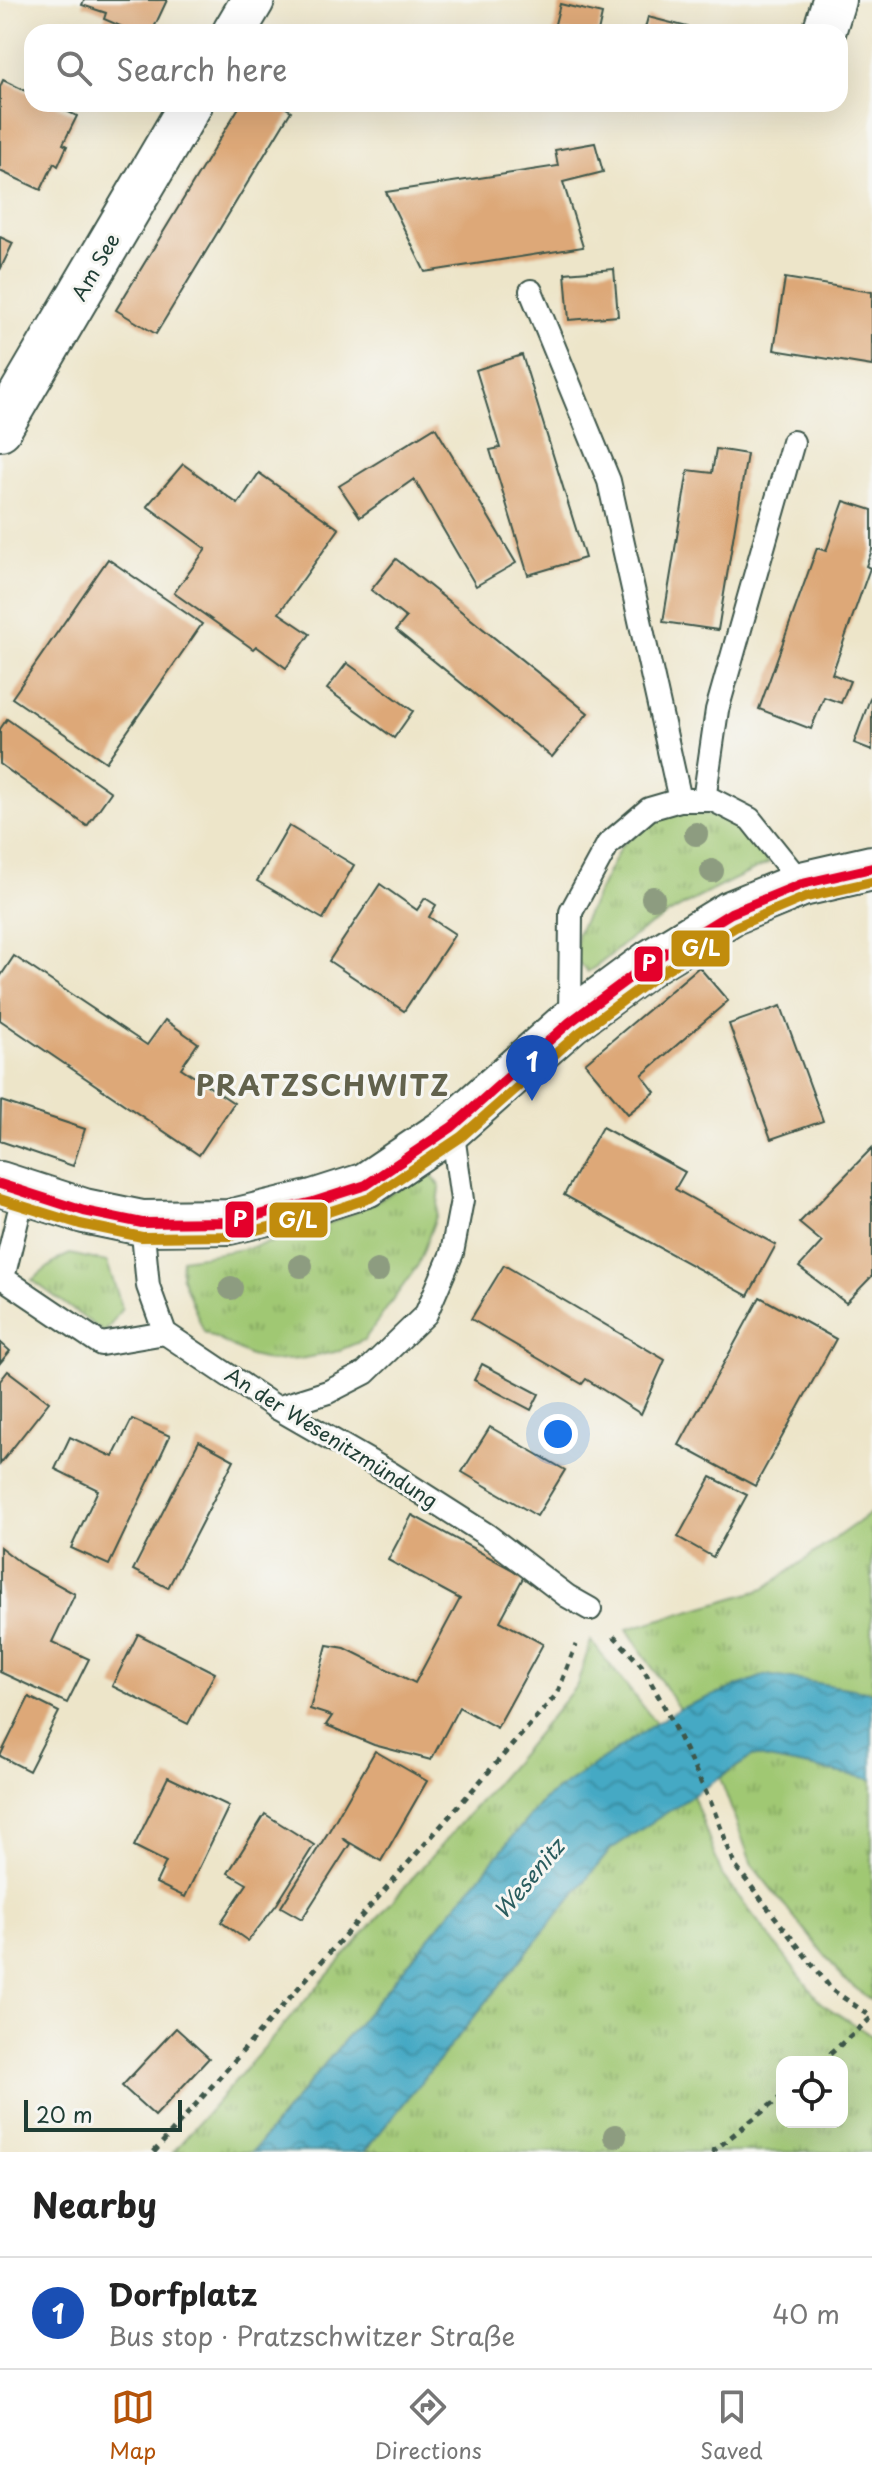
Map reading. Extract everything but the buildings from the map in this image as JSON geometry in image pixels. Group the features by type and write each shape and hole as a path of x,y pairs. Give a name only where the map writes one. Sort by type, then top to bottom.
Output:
{"street":[{"path":"239,24 253,0"},
{"path":"826,24 834,0"},
{"name":"Am See","path":"0,429 186,112"},
{"path":"12,1188 84,1211 142,1223 229,1222 313,1202 366,1185 452,1127 570,1022 651,962 731,913 802,884 872,868"}],"lane":[{"path":"531,291 609,481 680,800"},
{"path":"704,800 717,710 793,442"},
{"path":"570,1022 571,912 608,844 649,809 680,800 713,800 750,819 802,884"},
{"path":"277,1408 328,1392 365,1373 426,1314 452,1253 462,1200 452,1127"},
{"path":"12,1188 3,1278 101,1344 165,1333 148,1286 142,1223"},
{"name":"An der Wesenitzmündung","path":"165,1333 277,1408 390,1473 487,1535 567,1596 590,1609"}],"path":[{"path":"154,2152 557,1694 590,1609 641,1665 711,1803 736,1867 832,1990 872,2017 828,2056"},
{"path":"712,2152 776,2101"}],"green space":[{"path":"679,813 711,815 733,823 750,838 769,863 664,917 587,972 576,960 577,934 621,846 653,819"},
{"path":"430,1173 440,1187 437,1214 418,1265 364,1340 335,1352 271,1361 250,1356 204,1332 181,1275 182,1259 255,1246 309,1231 353,1213"},
{"path":"70,1254 107,1262 122,1308 105,1333 32,1280"},
{"path":"872,1512 872,1692 766,1675 679,1709 627,1629 764,1589"},
{"path":"591,1641 656,1723 543,1800 252,2152 173,2152 513,1763 577,1685"},
{"path":"753,1756 872,1779 872,2001 844,1979 752,1865 720,1778"},
{"path":"693,1795 722,1875 821,2003 872,2036 872,2152 364,2152 611,1849"}],"water":[{"name":"Wesenitz","path":"766,1675 872,1692 872,1779 753,1756 611,1849 364,2152 252,2152 543,1800 679,1709"}],"transit line":[{"name":"P","path":"0,1184 84,1211 142,1223 229,1222 313,1202 366,1185 452,1127 570,1022 651,962 731,913 802,884 872,868"},
{"name":"G/L","path":"0,1199 80,1224 142,1237 231,1236 316,1216 370,1198 461,1137 579,1033 659,974 737,926 806,897 872,882"}],"place":[{"name":"Dorfplatz","path":"532,1101"}],"district":[{"name":"PRATZSCHWITZ","path":"323,1086"}]}
